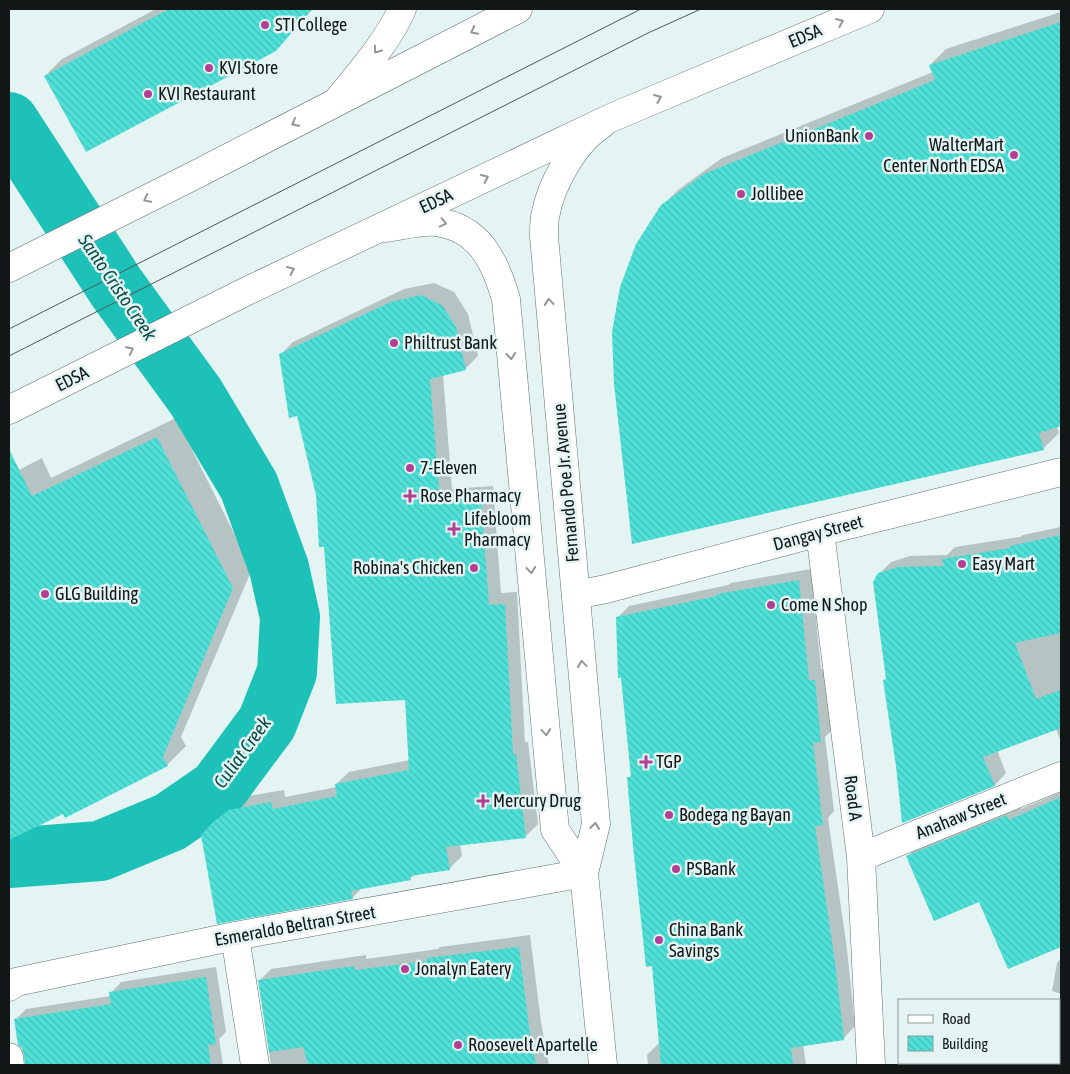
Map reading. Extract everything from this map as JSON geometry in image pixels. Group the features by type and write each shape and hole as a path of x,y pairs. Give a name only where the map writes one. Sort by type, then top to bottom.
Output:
{"main road":[{"path":"338,100 370,60 393,27 402,9"},
{"path":"19,263 518,9"},
{"name":"EDSA","path":"9,410 247,291 613,117 870,9"},
{"name":"Fernando Poe Jr. Avenue","path":"603,1065 584,873 596,824 545,254 544,218 557,181 573,151 593,130 613,117"},
{"name":"Fernando Poe Jr. Avenue","path":"377,229 434,221 469,233 492,262 506,298 555,830 584,873"},
{"name":"Dangay Street","path":"576,595 606,589 820,532 1061,472"},
{"name":"Road A","path":"820,532 861,857 871,1065"},
{"name":"Anahaw Street","path":"861,857 1061,776"},
{"name":"Esmeraldo Beltran Street","path":"9,987 16,982 236,936 584,873"},
{"path":"236,936 255,1065"},
{"path":"9,1057 10,1065"}],"building":[{"path":"169,9 312,9 276,51 86,152 44,76"},
{"path":"1061,22 1061,426 1039,433 1044,450 632,544 614,384 612,332 620,287 636,244 661,205 704,174 935,80 929,65"},
{"path":"421,295 442,305 456,327 466,370 430,379 440,501 481,498 489,605 505,604 513,754 516,754 526,838 446,847 450,870 410,876 411,880 351,891 353,899 217,924 201,835 213,822 229,810 271,802 273,809 337,796 335,784 409,770 405,700 336,704 324,547 319,547 316,495 297,416 289,418 279,354 391,302"},
{"path":"157,437 233,588 163,757 168,766 65,818 63,814 9,840 9,449 32,496"},
{"path":"1061,535 1061,633 1015,643 1036,699 1061,690 1061,728 983,757 995,786 902,823 896,766 883,680 886,679 873,582 878,573 898,567 944,566 942,559 1010,548 1010,546"},
{"path":"799,580 809,680 815,680 821,742 813,743 823,825 815,826 835,962 844,1040 791,1048 793,1065 661,1065 652,966 646,967 633,846 627,777 631,777 621,678 618,678 616,617 717,596 717,594"},
{"path":"1061,797 1061,947 1008,969 979,902 934,921 906,856 1007,815 1009,820"},
{"path":"519,947 530,1035 536,1065 308,1065 303,1047 269,1052 258,980 354,966 355,970 427,961 427,958"},
{"path":"206,977 216,1044 208,1045 211,1065 25,1065 22,1048 18,1045 14,1019 111,1004 109,992"}],"waterway":[{"name":"Culiat Creek","path":"9,122 116,287 196,397 249,486 279,568 290,617 287,672 267,723 218,789 170,822 100,851 9,858"}],"tram line":[{"path":"9,329 641,9"},
{"path":"9,356 648,33 701,9"}],"place":[{"name":"STI College","path":"265,25"},
{"name":"KVI Store","path":"209,68"},
{"name":"KVI Restaurant","path":"148,94"},
{"name":"UnionBank","path":"869,136"},
{"name":"WalterMart Center North EDSA","path":"1014,155"},
{"name":"Jollibee","path":"741,194"},
{"name":"Philtrust Bank","path":"394,343"},
{"name":"7-Eleven","path":"410,468"},
{"name":"Rose Pharmacy","path":"410,496"},
{"name":"Lifebloom Pharmacy","path":"454,529"},
{"name":"Easy Mart","path":"962,564"},
{"name":"Robina's Chicken","path":"474,568"},
{"name":"GLG Building","path":"45,594"},
{"name":"Come N Shop","path":"771,605"},
{"name":"TGP","path":"646,762"},
{"name":"Mercury Drug","path":"483,801"},
{"name":"Bodega ng Bayan","path":"669,815"},
{"name":"PSBank","path":"676,869"},
{"name":"China Bank Savings","path":"659,940"},
{"name":"Jonalyn Eatery","path":"405,969"},
{"name":"Roosevelt Apartelle","path":"458,1045"}],"water label":[{"name":"Santo Cristo Creek","path":"118,287"}]}
